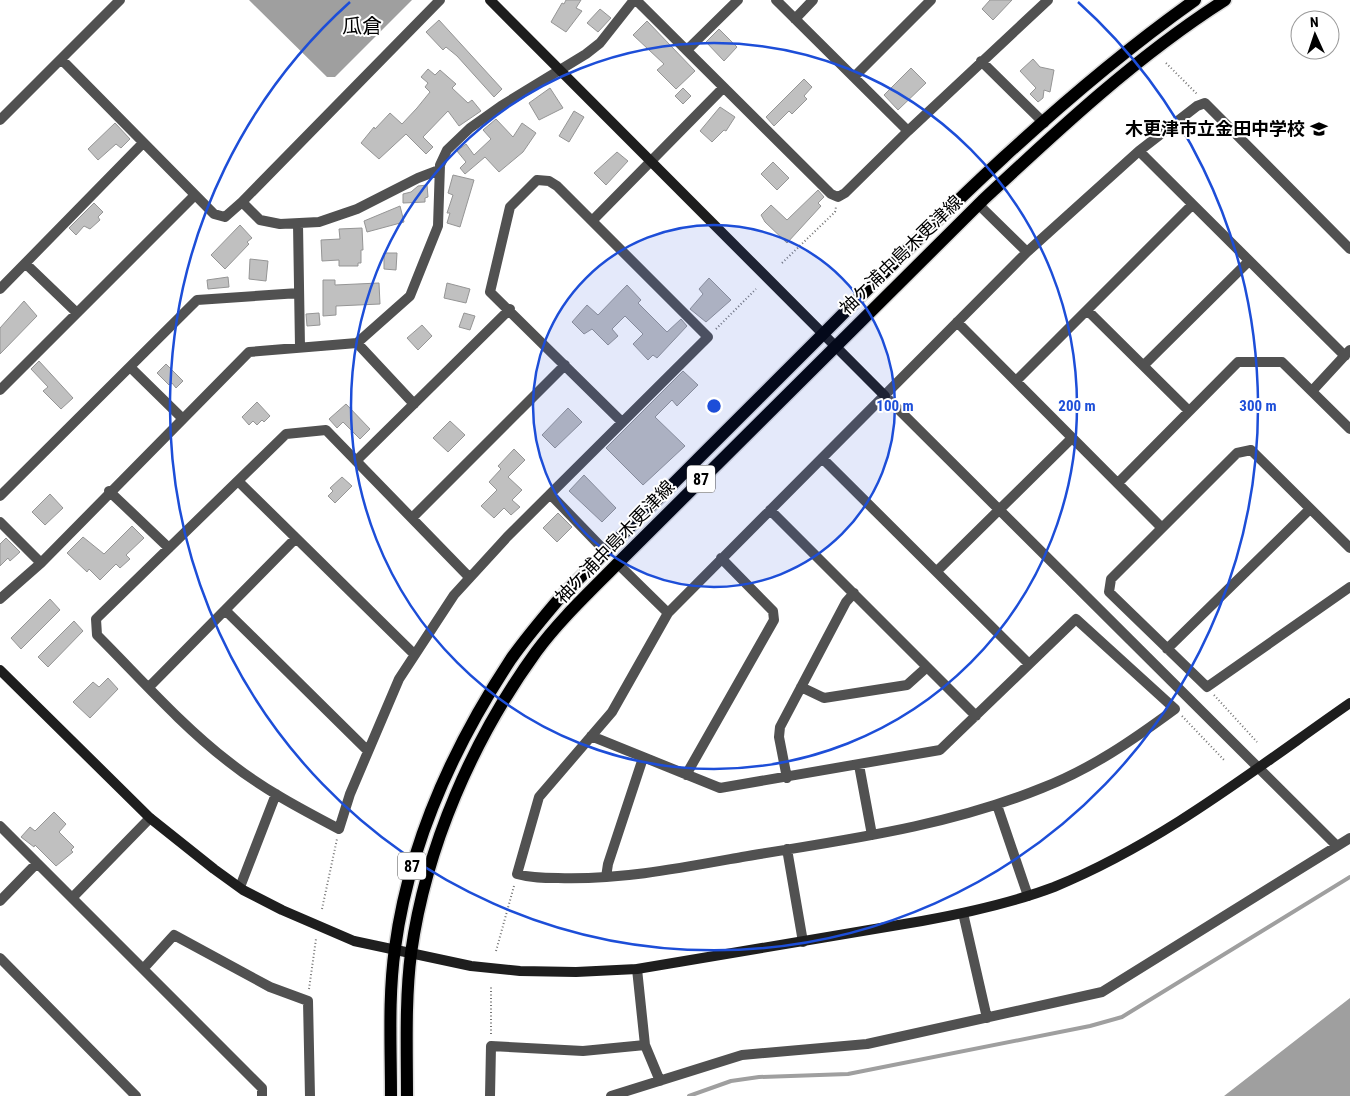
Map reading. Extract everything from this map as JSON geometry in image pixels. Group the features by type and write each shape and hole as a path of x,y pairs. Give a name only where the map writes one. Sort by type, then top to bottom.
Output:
{"main road":[{"name":"袖ケ浦中島木更津線","path":"394,951 401,910 413,861 427,819 447,772 478,713 512,658 558,600 920,237 1044,123 1122,56 1195,0"},
{"name":"袖ケ浦中島木更津線","path":"407,1096 407,1008 411,954 418,910 431,864 462,782 482,739 504,699 537,651 573,609 834,345 978,204 1041,146 1156,49 1193,20 1225,0"},
{"name":"87","path":"391,1096 394,951"}],"street":[{"path":"0,120 120,0"},
{"path":"61,59 214,214 225,217 242,202 440,0"},
{"path":"490,0 884,396 1000,509 1337,846"},
{"path":"0,599 41,562 249,352 357,343 410,296 438,226 439,170 447,150 470,128 561,71 600,43 635,0 688,50 723,88 831,194 838,197 845,193 981,61 1048,0"},
{"path":"688,50 738,0"},
{"path":"776,0 908,131"},
{"path":"795,19 813,0"},
{"path":"854,77 931,0"},
{"path":"981,61 1044,123"},
{"path":"592,221 723,88"},
{"path":"591,736 720,788 787,778 940,750 1028,663 1076,619 1175,709 1128,743 1092,765 1044,788 997,805 934,823 665,871 606,877 527,877 518,874 539,797 591,736 612,712 668,612 1027,252 1139,151 1197,106 1205,103 1350,248"},
{"path":"0,289 143,143"},
{"path":"1139,151 1249,261 1348,353 1312,391"},
{"path":"242,202 260,220 280,224 319,222 337,217 439,170"},
{"path":"469,577 326,430 286,434 96,619 97,635 228,762 276,794 339,830 350,794 399,679 454,595 469,577 550,494 708,337 592,221 549,181 537,180 510,207 490,292 622,422"},
{"path":"0,390 195,195"},
{"path":"978,204 1027,252"},
{"path":"1016,381 1192,205"},
{"path":"298,224 300,347"},
{"path":"1144,366 1249,261"},
{"path":"26,264 77,313"},
{"path":"0,496 197,300 299,293"},
{"path":"356,461 510,310"},
{"path":"1088,311 1189,411"},
{"path":"957,322 1162,528"},
{"path":"357,343 414,404"},
{"path":"1118,483 1238,362 1282,362 1350,429"},
{"path":"412,518 565,365"},
{"path":"130,367 182,418"},
{"path":"937,571 1072,438"},
{"path":"1350,548 1251,450 1244,450 1237,453 1111,579 1108,585 1109,592 1207,687 1350,587"},
{"path":"822,458 1028,663"},
{"path":"238,481 294,539 414,654"},
{"path":"109,492 169,548"},
{"path":"550,494 606,551"},
{"path":"1167,649 1310,509"},
{"path":"770,510 976,716"},
{"path":"0,522 41,562"},
{"path":"149,687 294,539"},
{"path":"686,775 774,620 773,611 721,558"},
{"path":"618,564 668,612"},
{"path":"787,778 779,737 780,726 846,602 854,593"},
{"path":"225,610 368,751"},
{"path":"801,687 824,698 907,685 927,667"},
{"path":"0,670 150,818 240,888 282,910 354,941 471,966 520,971 576,972 638,969 963,913 1028,896 1091,871 1167,830 1350,703"},
{"path":"606,877 608,864 643,758"},
{"path":"859,765 872,835"},
{"path":"240,888 276,794"},
{"path":"997,805 1028,896"},
{"path":"72,898 150,818"},
{"path":"0,826 262,1088 262,1096"},
{"path":"611,1096 742,1055 867,1044 1102,992 1350,838"},
{"path":"787,849 803,942"},
{"path":"0,901 37,863"},
{"path":"963,913 987,1018"},
{"path":"143,969 174,935 270,987 308,1001 310,1096"},
{"path":"0,958 136,1096"},
{"path":"638,969 645,1045 660,1081"},
{"path":"490,1096 491,1046 583,1051 645,1045"}],"path":[{"path":"1166,64 1205,103"},
{"path":"782,262 835,212 838,197"},
{"path":"708,337 756,290"},
{"path":"1207,687 1257,742"},
{"path":"1175,709 1224,761"},
{"path":"322,909 339,830"},
{"path":"496,951 518,874"},
{"path":"308,1001 316,939"},
{"path":"491,987 491,1046"}],"shaded area":[{"path":"249,0 412,0 335,77 327,77"},
{"path":"1350,998 1350,1096 1224,1096"}],"building":[{"path":"566,0 581,0 576,8 582,11 566,32 551,22 562,3 564,4"},
{"path":"990,0 1012,0 993,20 982,9"},
{"path":"600,9 611,18 598,32 587,23"},
{"path":"439,20 502,89 494,97 457,56 446,47 443,50 426,32"},
{"path":"647,21 695,71 676,89 657,70 664,64 633,35"},
{"path":"719,29 737,47 724,61 706,42"},
{"path":"1033,59 1040,67 1054,70 1050,92 1044,90 1043,98 1038,102 1030,94 1036,88 1020,71"},
{"path":"911,68 926,83 898,110 884,95"},
{"path":"428,69 435,75 440,70 456,84 452,88 468,103 472,100 481,111 459,126 448,111 423,137 433,147 426,154 406,134 379,159 361,143 374,127 375,129 390,113 402,124 417,108 430,92 425,87 428,83 421,77"},
{"path":"804,79 812,87 804,96 807,99 792,114 789,111 774,126 766,117"},
{"path":"550,88 563,108 539,120 529,103"},
{"path":"683,88 691,96 683,104 675,96"},
{"path":"720,107 735,117 726,131 724,130 712,142 700,131"},
{"path":"574,111 584,117 569,142 559,136"},
{"path":"496,119 513,137 522,123 536,133 523,152 499,172 485,157 465,174 460,168 466,162 457,151 466,144 474,155 491,139 483,130"},
{"path":"115,123 130,139 121,148 116,144 98,160 88,149"},
{"path":"617,152 628,161 606,185 594,173"},
{"path":"773,162 789,178 777,190 761,174"},
{"path":"453,175 474,180 460,227 447,223 450,213 447,213 453,195 448,193"},
{"path":"427,185 428,197 425,198 425,202 403,203 403,194 411,192 418,186"},
{"path":"818,190 824,197 818,203 821,206 787,243 765,222 761,215 771,205 787,220"},
{"path":"94,203 103,212 98,217 100,220 90,229 84,226 76,235 69,228"},
{"path":"400,206 404,222 367,232 364,221"},
{"path":"240,225 252,238 247,242 249,244 225,269 211,255"},
{"path":"362,228 363,250 361,250 361,263 358,263 358,266 339,266 339,260 322,261 321,240 340,239 339,229"},
{"path":"384,253 397,253 396,270 384,269"},
{"path":"250,259 268,261 266,281 249,279"},
{"path":"228,277 229,287 208,289 207,280"},
{"path":"709,278 731,300 706,322 690,309 703,294 699,289"},
{"path":"323,280 335,280 335,285 379,283 380,304 336,306 336,315 323,316"},
{"path":"447,283 470,289 466,303 444,298"},
{"path":"627,285 641,300 638,303 667,332 681,319 687,326 657,358 653,355 648,360 633,344 643,334 625,316 612,329 618,336 608,345 592,329 584,334 572,322 587,305 598,315"},
{"path":"24,301 37,316 0,354 0,328"},
{"path":"319,313 320,325 307,326 306,314"},
{"path":"464,313 475,316 470,330 459,327"},
{"path":"422,325 432,336 418,350 407,338"},
{"path":"39,361 73,398 61,409 43,391 48,387 31,369"},
{"path":"166,364 183,381 176,388 172,383 169,385 157,373"},
{"path":"683,371 698,385 677,406 672,400 655,417 685,446 643,485 606,448"},
{"path":"257,402 270,416 264,422 262,420 257,425 253,421 249,425 242,417"},
{"path":"346,404 370,429 360,439 343,422 337,428 329,419"},
{"path":"568,408 582,422 555,448 542,435"},
{"path":"450,421 465,435 448,452 433,438"},
{"path":"514,449 525,460 508,477 522,490 512,500 520,507 511,515 504,508 494,518 481,506 497,490 489,482 501,469 498,466"},
{"path":"584,475 616,508 602,522 569,491"},
{"path":"342,477 352,486 335,503 328,496 333,491 330,488"},
{"path":"50,494 63,508 45,525 32,512"},
{"path":"558,513 572,527 557,542 543,528"},
{"path":"132,526 144,538 126,555 130,559 120,568 116,564 100,580 89,569 87,572 67,553 83,537 104,554"},
{"path":"6,538 20,552 10,561 8,558 0,566 0,544"},
{"path":"50,599 60,610 21,649 11,638"},
{"path":"74,621 83,631 48,667 38,657"},
{"path":"108,678 118,689 90,718 73,702 93,682 99,687"},
{"path":"54,812 66,824 59,832 74,847 71,850 73,852 56,866 35,845 34,847 21,837 30,827 35,831"}],"waterway":[{"path":"689,1096 731,1081 759,1077 848,1074 1090,1026 1122,1017 1350,877"}],"place":[{"name":"木更津市立金田中学校","path":"1319,129"}],"district":[{"name":"瓜倉","path":"362,26"}]}
